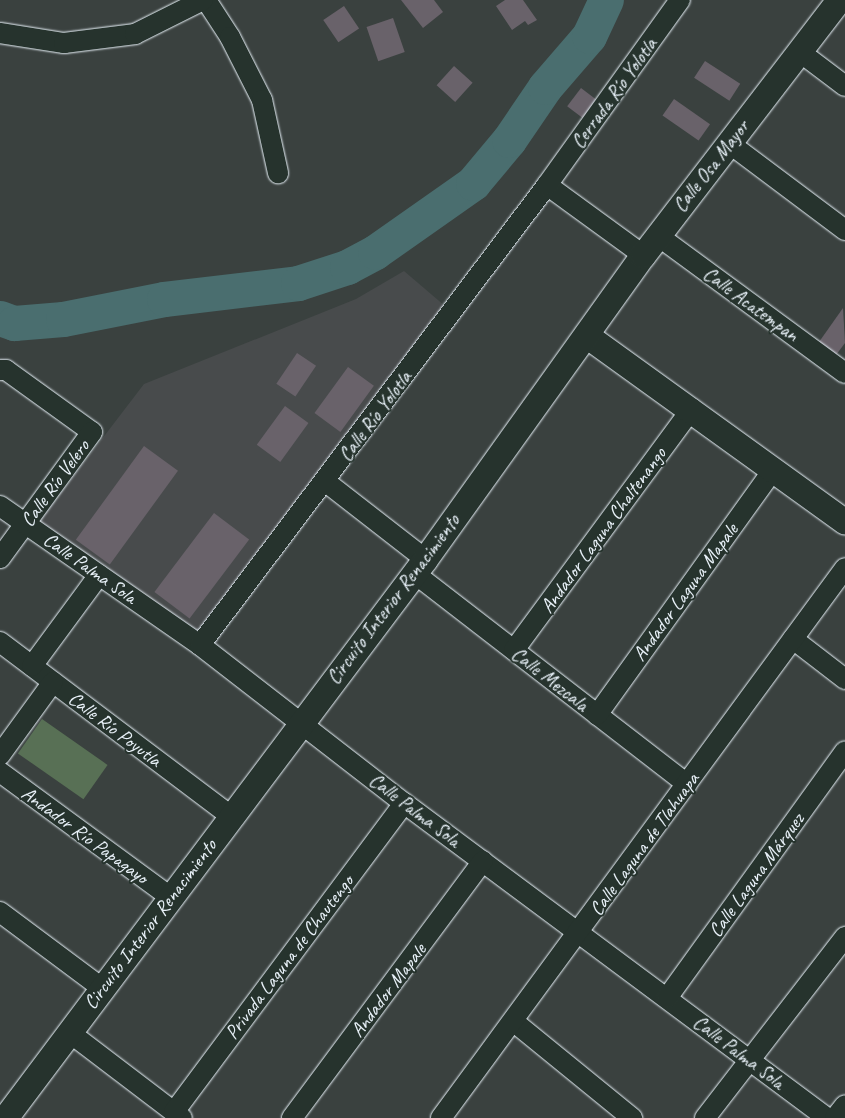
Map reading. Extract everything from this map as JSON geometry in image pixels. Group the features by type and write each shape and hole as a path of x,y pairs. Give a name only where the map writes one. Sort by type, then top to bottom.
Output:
{"main road":[{"name":"Calle Osa Mayor","path":"586,335 650,245 840,0"},
{"path":"586,335 692,409 845,522"},
{"name":"Circuito Interior Renacimiento","path":"6,1118 230,816 419,566 586,335"}],"street":[{"path":"0,34 64,43 134,34 204,0 230,37 262,100 278,174"},
{"name":"Cerrada Río Yolotla","path":"547,186 680,0"},
{"path":"800,52 845,86"},
{"path":"729,143 845,230"},
{"name":"Calle Acatempan","path":"547,186 650,245 845,373"},
{"name":"Calle Río Yolotla","path":"200,645 326,482 547,186"},
{"name":"Calle Río Velero","path":"0,558 92,432 1,369"},
{"name":"Andador Laguna Chaltenango","path":"514,650 692,409"},
{"name":"Andador Laguna Mapale","path":"597,715 773,470"},
{"name":"Calle Mezcala","path":"326,482 514,650 687,784"},
{"name":"Calle Palma Sola","path":"0,506 200,645 404,803 827,1118"},
{"name":"Calle Laguna de Tlahuapa","path":"450,1115 513,1021 845,568"},
{"path":"32,666 99,574"},
{"path":"793,639 845,679"},
{"name":"Calle Río Poyutla","path":"0,642 230,816"},
{"path":"0,755 53,682"},
{"name":"Calle Laguna Márquez","path":"667,998 845,751"},
{"name":"Andador Río Papagayo","path":"0,772 170,897"},
{"name":"Privada Laguna de Chautengo","path":"178,1115 404,803"},
{"name":"Andador Mapale","path":"292,1118 484,862"},
{"path":"3,919 102,988"},
{"path":"705,1118 845,937"},
{"path":"513,1021 632,1118"},
{"path":"69,1032 178,1115"},
{"path":"835,1118 845,1105"}],"shaded area":[{"path":"404,271 445,306 197,638 37,524 144,384 356,299"}],"green space":[{"path":"42,719 108,765 83,799 18,753"}],"building":[{"path":"401,0 434,0 443,12 423,28"},
{"path":"505,0 523,0 537,20 528,25 525,21 512,30 496,6"},
{"path":"344,6 359,28 338,42 323,20"},
{"path":"393,18 405,52 378,61 367,27"},
{"path":"705,61 740,84 729,101 694,78"},
{"path":"454,66 473,83 455,102 437,85"},
{"path":"581,88 598,101 584,119 567,106"},
{"path":"674,99 710,124 699,141 663,115"},
{"path":"843,308 845,343 836,355 819,342"},
{"path":"297,353 316,366 295,397 276,384"},
{"path":"348,367 374,386 340,432 314,413"},
{"path":"285,406 308,423 280,462 257,445"},
{"path":"144,446 178,471 110,565 76,540"},
{"path":"214,513 249,539 190,619 154,592"}],"waterway":[{"path":"0,318 14,323 63,319 164,299 298,283 347,267 375,252 473,183 509,140 545,87 589,36 606,0"}]}
